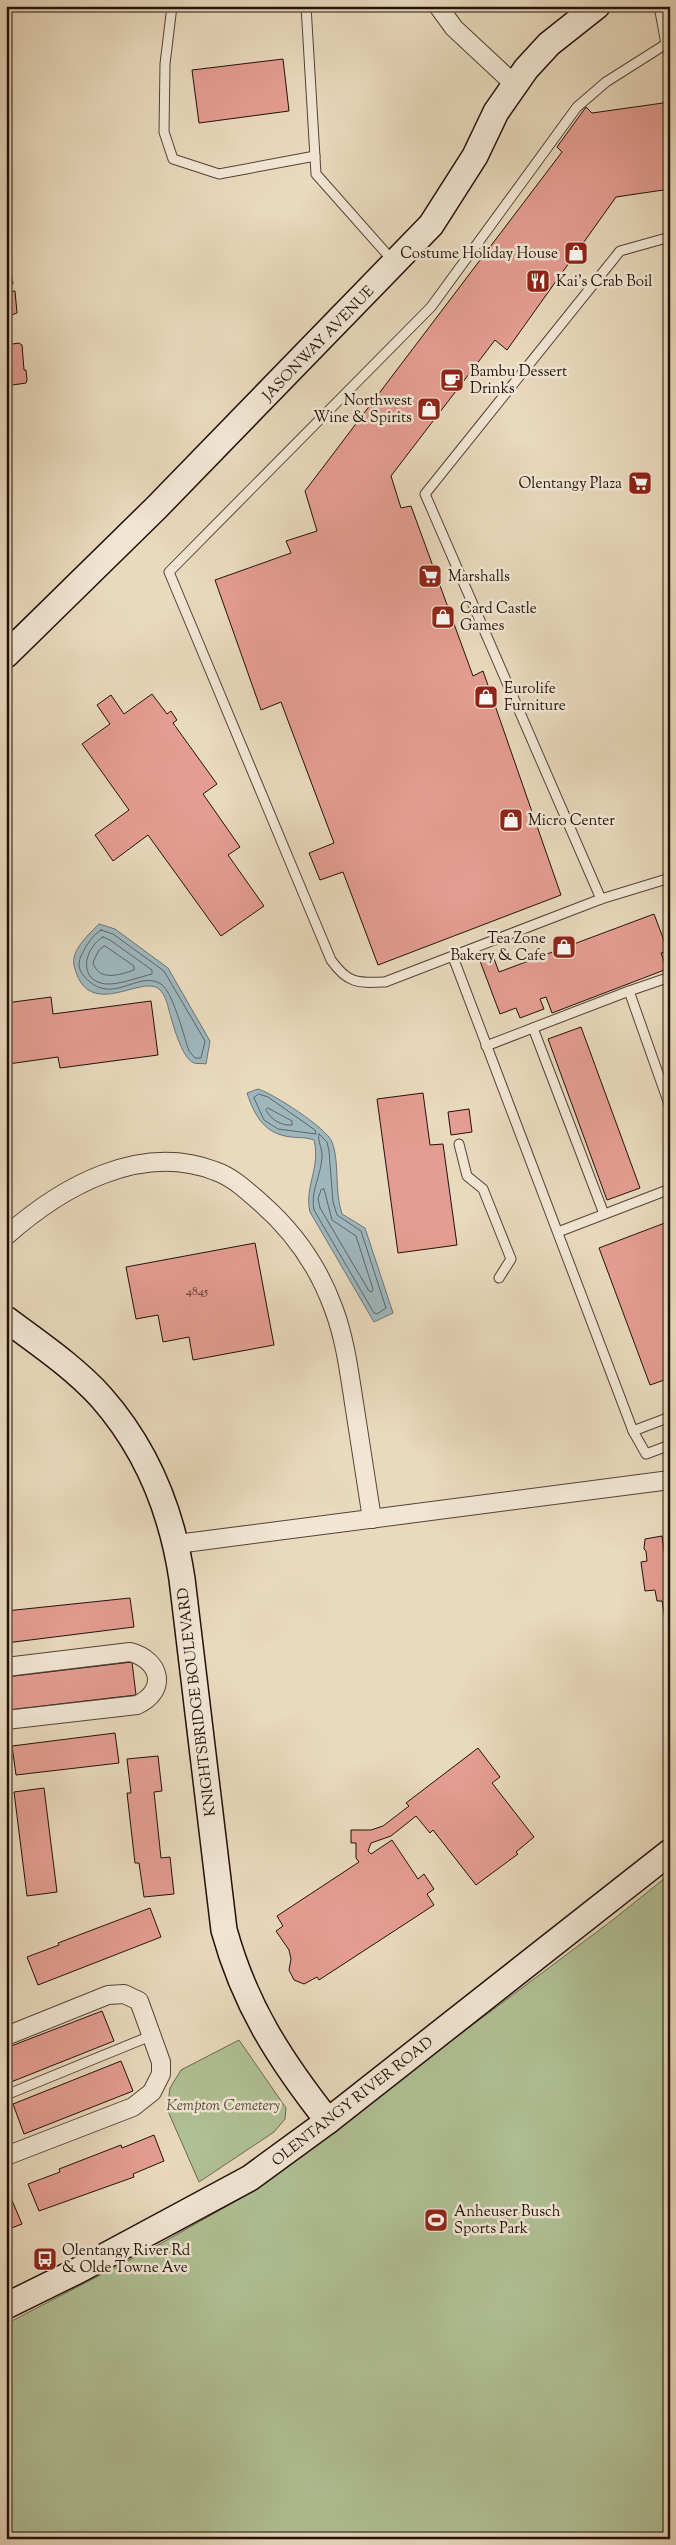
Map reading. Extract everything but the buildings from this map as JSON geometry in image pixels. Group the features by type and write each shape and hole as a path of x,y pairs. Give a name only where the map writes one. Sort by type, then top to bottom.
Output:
{"street":[{"path":"438,6 454,28 514,84"},
{"name":"JASONWAY AVENUE","path":"6,655 157,507 431,225 475,156 496,112 514,84 549,44 597,6"},
{"path":"6,1236 70,1189 109,1171 143,1164 178,1162 197,1165 216,1171 244,1188 297,1239 319,1274 333,1308 345,1346 372,1518"},
{"name":"KNIGHTSBRIDGE BOULEVARD","path":"6,1320 71,1370 100,1396 138,1448 167,1511 177,1544 224,1930 235,1967 256,2016 304,2091 328,2121"},
{"path":"177,1544 670,1480"},
{"path":"6,1667 130,1652 143,1656 148,1660 153,1665 157,1678 156,1690 148,1700 137,1705 6,1720"},
{"name":"OLENTANGY RIVER ROAD","path":"6,2306 79,2270 236,2187 328,2121 670,1852"},
{"path":"6,2036 108,1995 124,1994 138,2001 153,2035 161,2062 161,2074 152,2092 133,2107 6,2156"}],"lane":[{"path":"172,6 165,64 164,132 173,159 219,174 315,156"},
{"path":"306,6 316,174 395,263"},
{"path":"659,6 668,44 606,82 577,107 431,307 169,572 331,960 342,976 359,983 385,982 601,899 670,878"},
{"path":"601,899 425,494 620,251 670,237"},
{"path":"453,957 634,1431 646,1454 670,1445"},
{"path":"486,1046 670,976"},
{"path":"629,991 670,1107"},
{"path":"533,1028 604,1214"},
{"path":"460,1144 467,1176 483,1188 511,1259 499,1278"},
{"path":"558,1232 670,1189"},
{"path":"634,1431 670,1416"},
{"path":"6,2094 153,2035"}],"green space":[{"name":"Anheuser Busch Sports Park","path":"670,1874 670,2539 6,2539 6,2324 160,2244 243,2197 614,1919"},
{"name":"Kempton Cemetery","path":"239,2040 286,2108 285,2119 274,2132 199,2182 167,2109 170,2088 181,2070"}],"water":[{"path":"99,924 115,929 168,968 210,1041 206,1064 194,1063 185,1055 175,1031 166,999 159,989 151,986 102,994 90,991 81,982 74,965 75,954"},
{"path":"258,1089 310,1120 332,1142 336,1159 338,1196 342,1214 365,1228 393,1313 374,1322 310,1212 309,1194 316,1150 314,1140 282,1135 274,1132 262,1123 247,1093"}],"place":[{"name":"Costume Holiday House","path":"576,253"},
{"name":"Kai’s Crab Boil","path":"538,281"},
{"name":"Bambu Dessert Drinks","path":"452,380"},
{"name":"Northwest Wine & Spirits","path":"429,409"},
{"name":"Olentangy Plaza","path":"640,483"},
{"name":"Marshalls","path":"430,576"},
{"name":"Card Castle Games","path":"443,617"},
{"name":"Eurolife Furniture","path":"486,697"},
{"name":"Micro Center","path":"511,820"},
{"name":"Tea Zone Bakery & Cafe","path":"564,947"},
{"name":"Anheuser Busch Sports Park","path":"436,2220"},
{"name":"Olentangy River Rd & Olde Towne Ave","path":"45,2259"}]}
